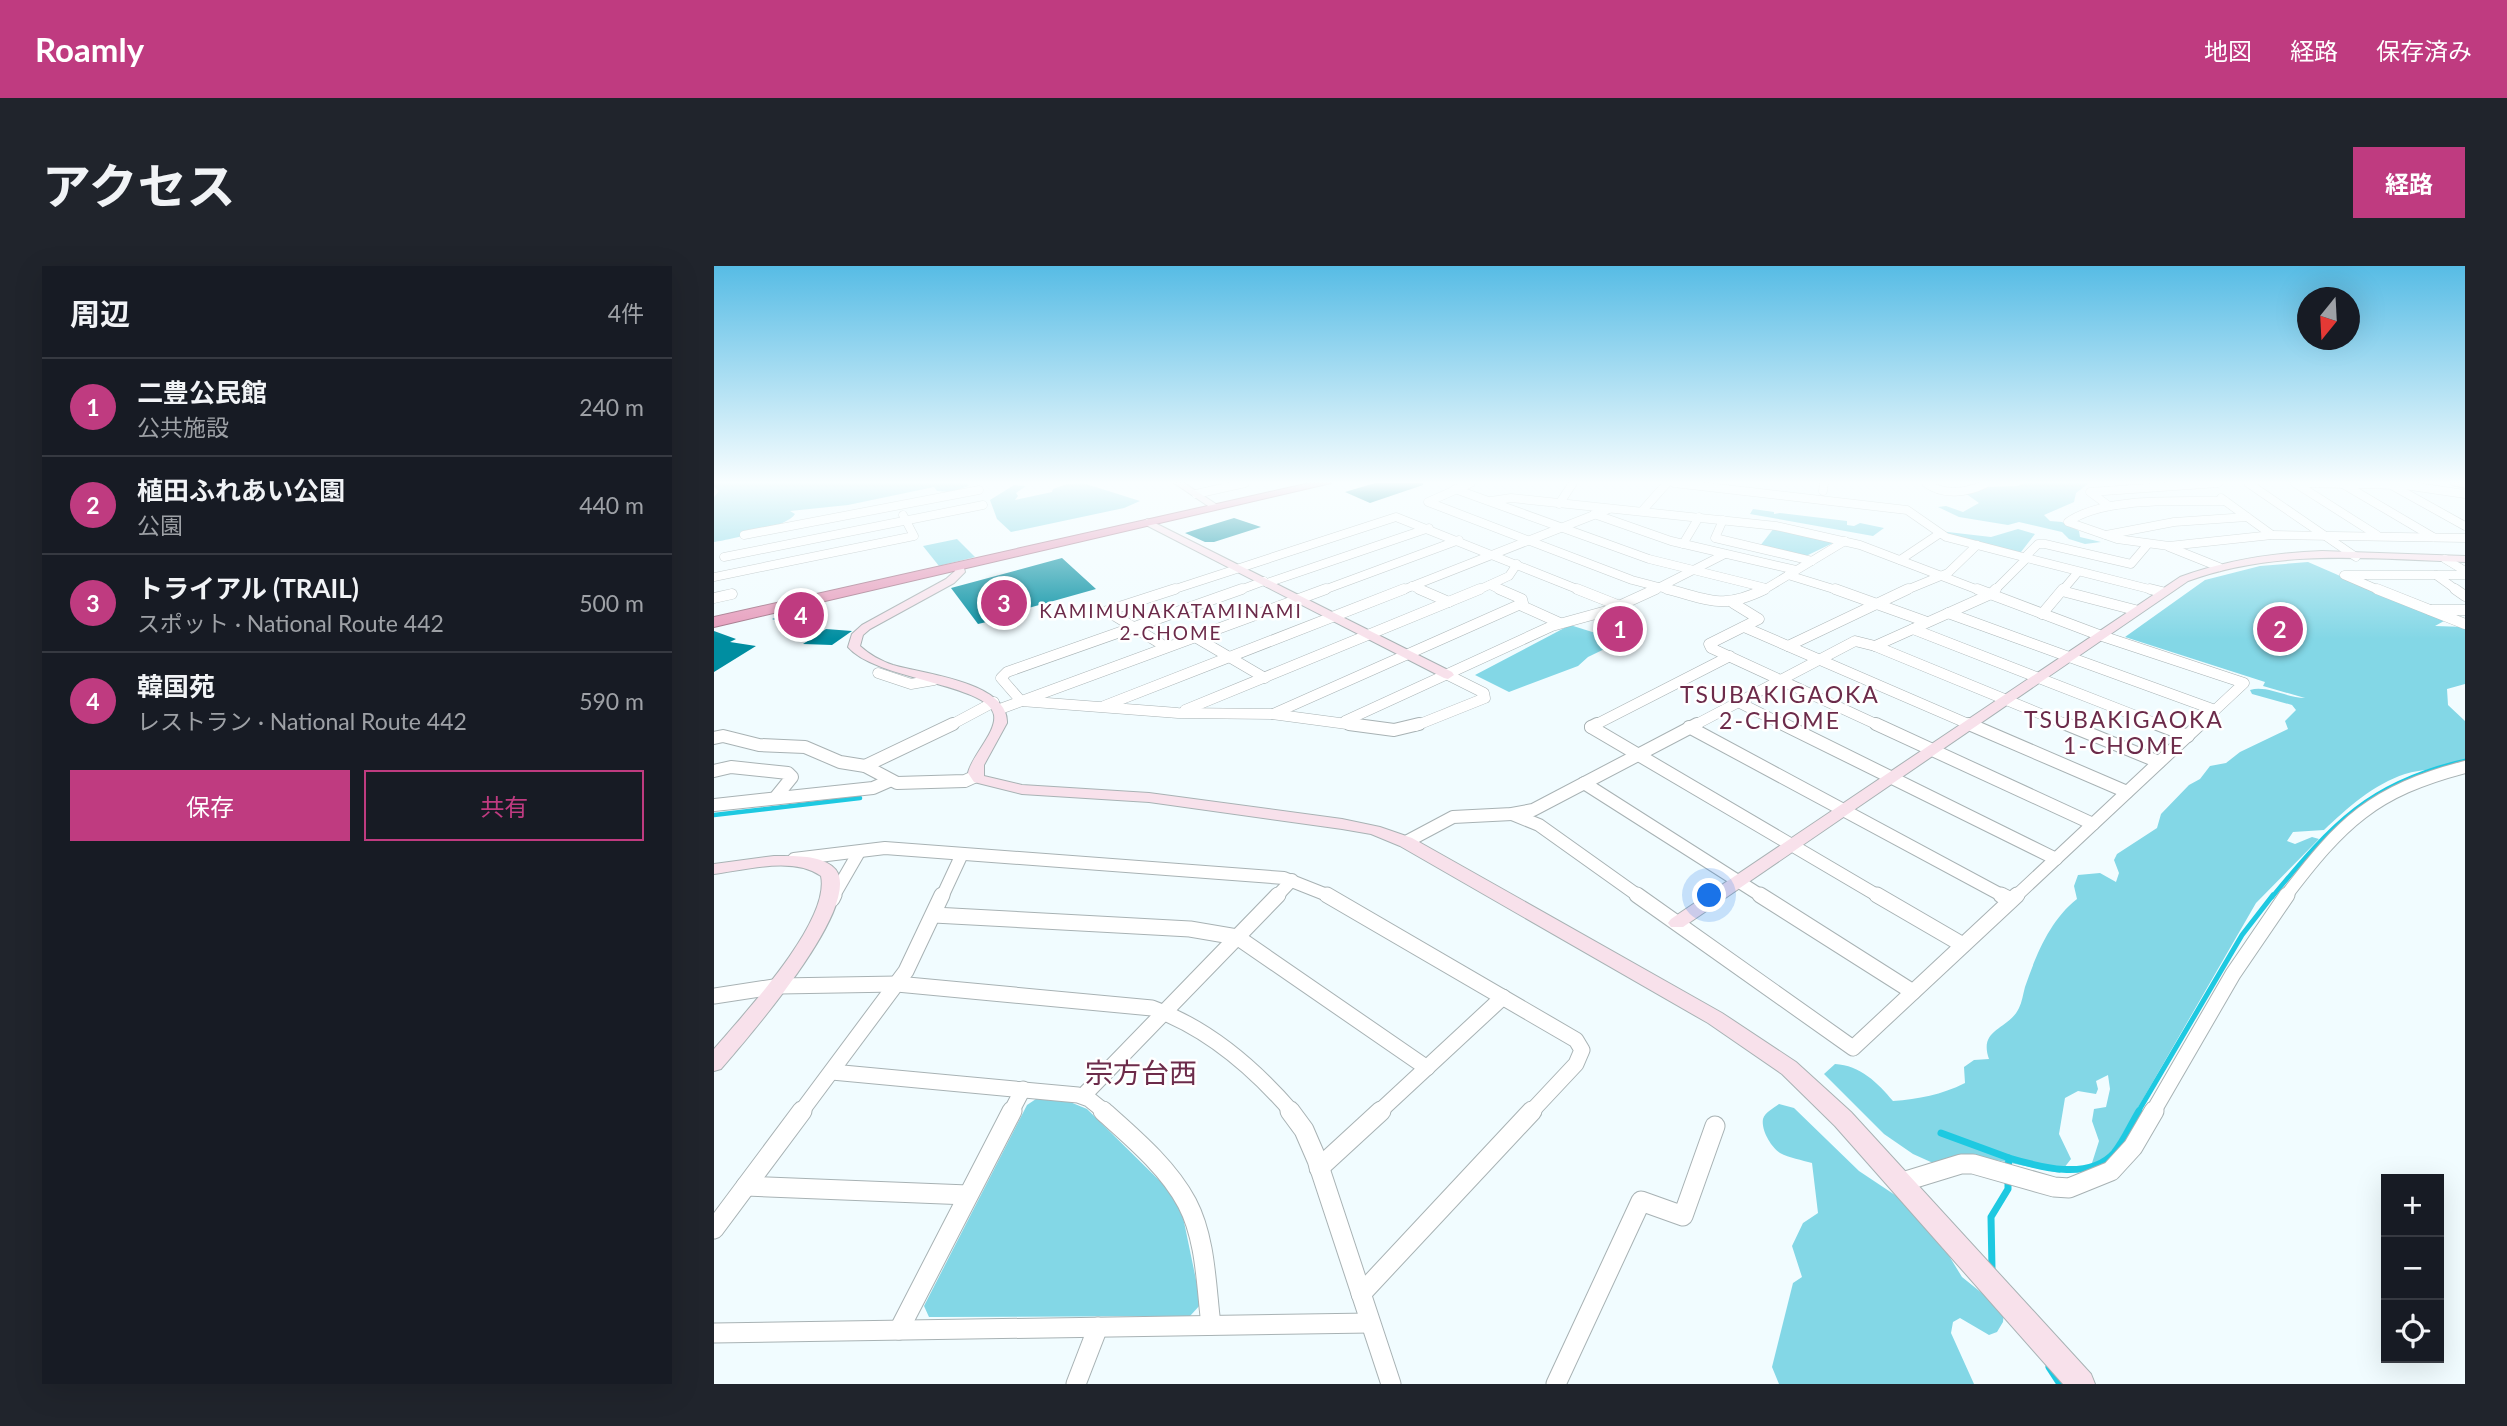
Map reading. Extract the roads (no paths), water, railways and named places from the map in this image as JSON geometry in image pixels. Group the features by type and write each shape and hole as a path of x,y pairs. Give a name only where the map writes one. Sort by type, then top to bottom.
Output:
{"highway":[{"path":"714,622 1091,535"}],"street":[{"path":"782,535 792,561"},
{"path":"724,557 832,535"},
{"path":"714,577 914,535"},
{"path":"1173,535 1236,567 1265,582 1298,599 1407,655 1484,693 1485,698 1401,729 1272,714 1178,713 1021,701 1001,678 1004,674 1134,627 1265,582 1407,535"},
{"path":"1166,647 1107,611 1335,535"},
{"path":"1446,535 1620,606"},
{"path":"1513,535 1621,576 1732,603 1758,616 1759,620 1709,644 1711,648 2093,824"},
{"path":"1100,707 1543,535"},
{"path":"1586,535 1649,559 1766,588"},
{"path":"1657,535 1792,573 1927,622"},
{"path":"1683,544 1688,535"},
{"path":"1716,535 1715,538 1812,561"},
{"path":"1512,814 1539,825 1853,1048 2244,683 2099,635 1900,560 1845,541 1818,535"},
{"path":"1900,560 1937,535"},
{"path":"1943,535 2162,592"},
{"path":"2104,536 2108,535"},
{"path":"2169,547 2271,535"},
{"path":"2325,535 2356,557"},
{"path":"2334,535 2465,538"},
{"path":"2104,536 2169,547 2219,567"},
{"path":"865,766 997,705 1021,701 1458,540"},
{"path":"1732,603 1766,588 1845,541"},
{"path":"1875,646 1991,594 2038,544 2132,564"},
{"path":"2117,581 2148,544"},
{"path":"1788,646 1876,602 1951,571 1977,545"},
{"path":"1342,722 1560,623 1620,606 1725,554"},
{"path":"1677,923 2135,610 2191,576 2219,567 2281,558 2465,559"},
{"path":"2445,559 2465,573"},
{"path":"1178,713 1506,578 1517,564"},
{"path":"959,566 961,571 952,580 860,632 855,642 857,652 882,665 967,688 997,705"},
{"path":"2042,614 2078,572"},
{"path":"2465,573 2344,575 2457,624 2465,624"},
{"path":"2436,575 2465,596"},
{"path":"1272,714 1520,605 1522,599 1490,585"},
{"path":"1412,586 1449,602"},
{"path":"2062,591 2135,610"},
{"path":"714,597 732,594"},
{"path":"1520,605 1560,623"},
{"path":"2426,610 2465,610"},
{"path":"1948,613 2215,710"},
{"path":"1744,627 2127,792"},
{"path":"1913,629 2188,736"},
{"path":"1195,636 1265,678"},
{"path":"1406,842 1453,817 1534,810 1852,641 1875,646 2159,762"},
{"path":"1730,656 1591,727 1963,945"},
{"path":"878,673 911,684 934,680"},
{"path":"1738,702 2056,859"},
{"path":"976,776 977,763 1000,723 997,705"},
{"path":"1689,727 2011,900"},
{"path":"714,738 723,736 764,746 800,746 821,752 840,762 865,766 890,781 906,784 965,780 976,776"},
{"path":"714,771 731,767 788,773 792,777 775,798"},
{"path":"1898,1183 1961,1164 1973,1164 2062,1189 2115,1168 2133,1147 2245,952 2282,898 2333,837 2360,812 2406,785 2465,767"},
{"path":"976,776 989,784 1008,787 1136,796 1291,819 1354,824 1382,831 1406,842 1715,1018 1772,1055 1827,1102 2081,1384"},
{"path":"714,805 873,788 890,781"},
{"path":"1584,783 1913,992"},
{"path":"714,869 886,849 1247,873 1292,880 1338,899 1576,1040 1582,1050 1580,1056 1360,1294"},
{"path":"714,1063 780,986 859,852"},
{"path":"714,1229 910,965 962,854"},
{"path":"755,864 798,862 811,864 828,872 833,879 834,892 823,914"},
{"path":"1083,1096 1292,880"},
{"path":"934,915 1190,929 1237,937 1427,1068"},
{"path":"714,996 780,986 897,984 1165,1011 1220,1046 1262,1081 1304,1129 1391,1384"},
{"path":"1319,1168 1503,997"},
{"path":"832,1072 1023,1089 1083,1096 1092,1101 1171,1178 1183,1196 1200,1247 1211,1325"},
{"path":"899,1330 1023,1089"},
{"path":"1556,1384 1641,1201 1683,1216 1715,1126"},
{"path":"746,1186 968,1195"},
{"path":"714,1333 1370,1323"},
{"path":"1076,1384 1098,1327"}],"waterway":[{"path":"2272,897 2314,848 2355,809 2403,781 2465,761"},
{"path":"714,815 860,798"},
{"path":"2138,1112 2242,935 2273,895"},
{"path":"2009,1158 2049,1168 2091,1167 2104,1162 2114,1153 2139,1111"},
{"path":"1941,1133 2009,1158"},
{"path":"2008,1168 2009,1158"},
{"path":"1992,1269 1991,1217 2008,1189 2008,1180"},
{"path":"2049,1367 2060,1384"}],"place":[{"name":"トライアル (TRAIL)","path":"1004,603"},
{"name":"韓国苑","path":"801,615"},
{"name":"二豊公民館","path":"1620,629"},
{"name":"植田ふれあい公園","path":"2280,629"}],"district":[{"name":"KAMIMUNAKATAMINAMI 2-CHOME","path":"1171,622"},
{"name":"TSUBAKIGAOKA 2-CHOME","path":"1780,708"},
{"name":"TSUBAKIGAOKA 1-CHOME","path":"2124,733"},
{"name":"宗方台西","path":"1141,1073"}]}
